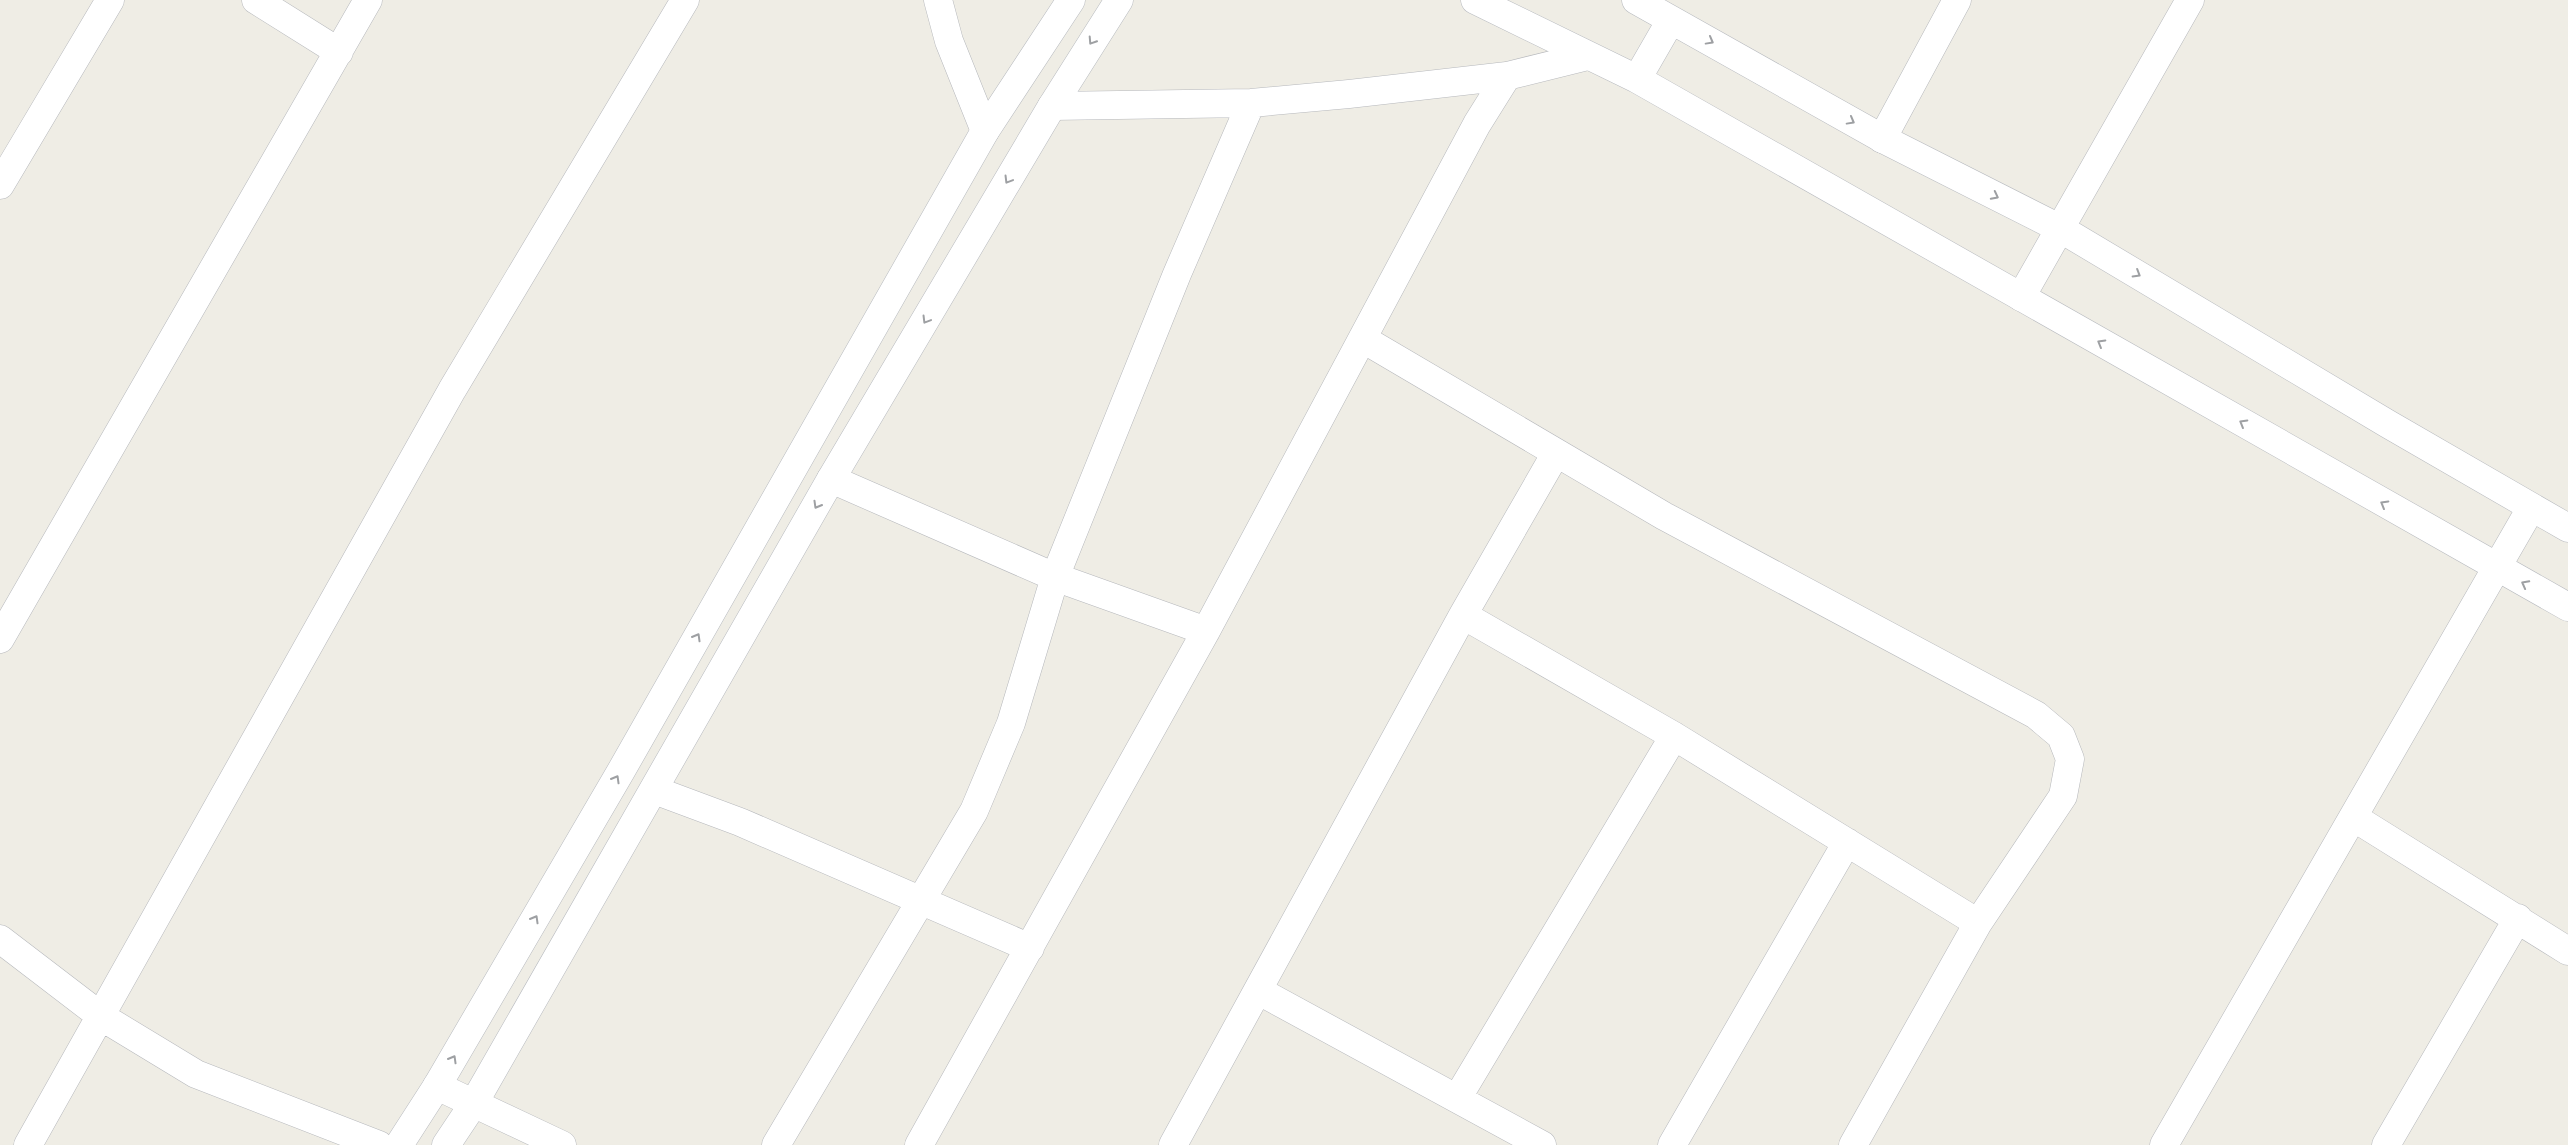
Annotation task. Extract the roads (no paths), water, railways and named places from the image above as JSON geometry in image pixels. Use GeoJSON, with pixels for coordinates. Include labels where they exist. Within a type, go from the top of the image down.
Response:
{"type":"FeatureCollection","features":[{"type":"Feature","properties":{"kind":"street"},"geometry":{"type":"LineString","coordinates":[[0,184],[110,0]]}},
{"type":"Feature","properties":{"kind":"street"},"geometry":{"type":"LineString","coordinates":[[256,0],[338,52]]}},
{"type":"Feature","properties":{"kind":"street"},"geometry":{"type":"LineString","coordinates":[[0,639],[368,0]]}},
{"type":"Feature","properties":{"kind":"street"},"geometry":{"type":"LineString","coordinates":[[28,1145],[102,1017],[452,390],[685,0]]}},
{"type":"Feature","properties":{"kind":"street"},"geometry":{"type":"LineString","coordinates":[[938,0],[949,41],[985,131]]}},
{"type":"Feature","properties":{"kind":"street"},"geometry":{"type":"LineString","coordinates":[[399,1145],[437,1086],[621,771],[985,131],[1070,0]]}},
{"type":"Feature","properties":{"kind":"street"},"geometry":{"type":"LineString","coordinates":[[446,1145],[474,1103],[832,479],[1052,106],[1119,0]]}},
{"type":"Feature","properties":{"kind":"street"},"geometry":{"type":"LineString","coordinates":[[1475,0],[1637,79],[2496,569],[2568,607]]}},
{"type":"Feature","properties":{"kind":"street"},"geometry":{"type":"LineString","coordinates":[[1636,0],[1882,138],[2061,229],[2531,508],[2568,528]]}},
{"type":"Feature","properties":{"kind":"street"},"geometry":{"type":"LineString","coordinates":[[1882,138],[1957,0]]}},
{"type":"Feature","properties":{"kind":"street"},"geometry":{"type":"LineString","coordinates":[[2021,297],[2190,0]]}},
{"type":"Feature","properties":{"kind":"street"},"geometry":{"type":"LineString","coordinates":[[1637,79],[1672,20]]}},
{"type":"Feature","properties":{"kind":"street"},"geometry":{"type":"LineString","coordinates":[[1052,106],[1251,103],[1507,76],[1588,56]]}},
{"type":"Feature","properties":{"kind":"street"},"geometry":{"type":"LineString","coordinates":[[919,1145],[1206,631],[1477,124],[1507,76]]}},
{"type":"Feature","properties":{"kind":"street"},"geometry":{"type":"LineString","coordinates":[[776,1145],[974,812],[1007,732],[1055,577],[1177,274],[1251,103]]}},
{"type":"Feature","properties":{"kind":"street"},"geometry":{"type":"LineString","coordinates":[[1363,339],[1664,516],[2036,715],[2061,736],[2070,759],[2063,796],[1978,923],[1858,1143]]}},
{"type":"Feature","properties":{"kind":"street"},"geometry":{"type":"LineString","coordinates":[[1173,1145],[1259,991],[1463,615],[1556,453]]}},
{"type":"Feature","properties":{"kind":"street"},"geometry":{"type":"LineString","coordinates":[[832,479],[1055,577],[1206,631]]}},
{"type":"Feature","properties":{"kind":"street"},"geometry":{"type":"LineString","coordinates":[[2164,1145],[2531,508]]}},
{"type":"Feature","properties":{"kind":"street"},"geometry":{"type":"LineString","coordinates":[[1463,615],[1674,736],[1978,923]]}},
{"type":"Feature","properties":{"kind":"street"},"geometry":{"type":"LineString","coordinates":[[1458,1097],[1674,736]]}},
{"type":"Feature","properties":{"kind":"street"},"geometry":{"type":"LineString","coordinates":[[654,790],[740,822],[1030,948]]}},
{"type":"Feature","properties":{"kind":"street"},"geometry":{"type":"LineString","coordinates":[[2353,818],[2568,950]]}},
{"type":"Feature","properties":{"kind":"street"},"geometry":{"type":"LineString","coordinates":[[1672,1145],[1847,842]]}},
{"type":"Feature","properties":{"kind":"street"},"geometry":{"type":"LineString","coordinates":[[2386,1145],[2518,918]]}},
{"type":"Feature","properties":{"kind":"street"},"geometry":{"type":"LineString","coordinates":[[0,939],[102,1017],[196,1074],[379,1145]]}},
{"type":"Feature","properties":{"kind":"street"},"geometry":{"type":"LineString","coordinates":[[1259,991],[1458,1097],[1542,1145]]}},
{"type":"Feature","properties":{"kind":"street"},"geometry":{"type":"LineString","coordinates":[[437,1086],[562,1145]]}}]}
